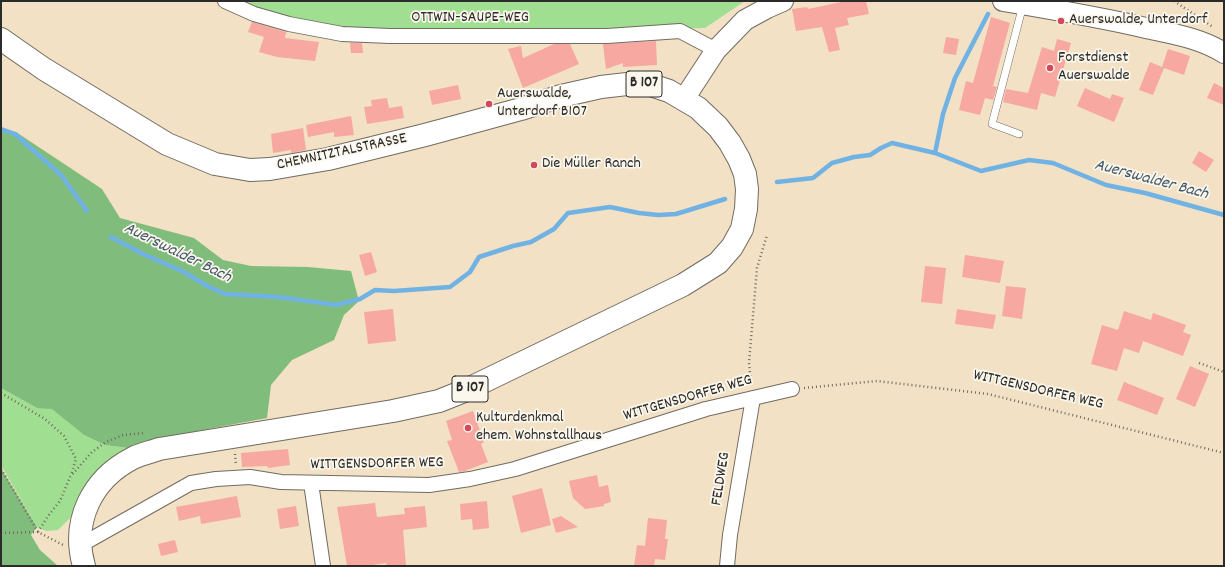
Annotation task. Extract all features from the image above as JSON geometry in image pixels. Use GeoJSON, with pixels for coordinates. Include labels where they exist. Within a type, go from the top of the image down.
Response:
{"type":"FeatureCollection","features":[{"type":"Feature","properties":{"kind":"main road"},"geometry":{"type":"LineString","coordinates":[[684,99],[716,50],[745,20],[783,1]]}},
{"type":"Feature","properties":{"kind":"main road"},"geometry":{"type":"LineString","coordinates":[[1016,3],[1099,17],[1192,38],[1224,53]]}},
{"type":"Feature","properties":{"kind":"main road","name":"CHEMNITZTALSTRASSE"},"geometry":{"type":"LineString","coordinates":[[1,38],[44,69],[167,144],[215,164],[250,170],[270,169],[328,159],[425,135],[521,109],[561,96],[601,87],[627,84],[651,85],[669,91],[684,99]]}},
{"type":"Feature","properties":{"kind":"main road","name":"B 107"},"geometry":{"type":"LineString","coordinates":[[82,556],[83,519],[88,503],[95,490],[106,478],[116,468],[134,457],[159,449],[393,411],[439,401],[471,388],[683,285],[718,263],[732,247],[742,229],[746,209],[747,189],[745,174],[730,143],[718,127],[698,108],[684,99]]}},
{"type":"Feature","properties":{"kind":"street","name":"OTTWIN-SAUPE-WEG"},"geometry":{"type":"LineString","coordinates":[[225,1],[254,14],[289,24],[342,34],[390,36],[608,36],[680,31],[716,50]]}},
{"type":"Feature","properties":{"kind":"street","name":"WITTGENSDORFER WEG"},"geometry":{"type":"LineString","coordinates":[[82,556],[191,483],[216,479],[250,477],[281,482],[429,485],[470,479],[515,469],[706,409],[792,389]]}},
{"type":"Feature","properties":{"kind":"street","name":"FELDWEG"},"geometry":{"type":"LineString","coordinates":[[727,566],[730,535],[753,398]]}},
{"type":"Feature","properties":{"kind":"street"},"geometry":{"type":"LineString","coordinates":[[311,483],[323,566]]}},
{"type":"Feature","properties":{"kind":"lane"},"geometry":{"type":"LineString","coordinates":[[1016,3],[992,124],[1019,134]]}},
{"type":"Feature","properties":{"kind":"path"},"geometry":{"type":"LineString","coordinates":[[1174,1],[1218,30]]}},
{"type":"Feature","properties":{"kind":"path"},"geometry":{"type":"LineString","coordinates":[[753,398],[749,363],[757,268],[767,235]]}},
{"type":"Feature","properties":{"kind":"path"},"geometry":{"type":"LineString","coordinates":[[1199,363],[1224,372]]}},
{"type":"Feature","properties":{"kind":"path","name":"WITTGENSDORFER WEG"},"geometry":{"type":"LineString","coordinates":[[792,389],[877,381],[988,394],[1224,453]]}},
{"type":"Feature","properties":{"kind":"path"},"geometry":{"type":"LineString","coordinates":[[1,393],[45,419],[64,436],[76,459],[70,477]]}},
{"type":"Feature","properties":{"kind":"path"},"geometry":{"type":"LineString","coordinates":[[235,448],[236,471]]}},
{"type":"Feature","properties":{"kind":"path"},"geometry":{"type":"LineString","coordinates":[[1,469],[38,532]]}},
{"type":"Feature","properties":{"kind":"path"},"geometry":{"type":"LineString","coordinates":[[1,533],[38,532],[82,556]]}},
{"type":"Feature","properties":{"kind":"green space"},"geometry":{"type":"Polygon","coordinates":[[[240,1],[745,1],[705,28],[510,33],[363,31],[291,21],[240,1]]]}},
{"type":"Feature","properties":{"kind":"green space"},"geometry":{"type":"Polygon","coordinates":[[[1,129],[16,132],[102,189],[120,218],[194,238],[223,260],[251,266],[308,267],[351,271],[359,301],[344,315],[334,340],[292,360],[271,385],[267,418],[166,437],[128,448],[105,445],[84,435],[52,409],[37,408],[1,388],[1,129]]]}},
{"type":"Feature","properties":{"kind":"green space"},"geometry":{"type":"Polygon","coordinates":[[[1,388],[37,408],[52,408],[84,435],[105,445],[128,448],[97,471],[77,503],[70,518],[58,530],[46,531],[37,527],[1,465],[1,388]]]}},
{"type":"Feature","properties":{"kind":"green space"},"geometry":{"type":"Polygon","coordinates":[[[1,468],[37,527],[31,535],[40,550],[58,566],[1,566],[1,468]]]}},
{"type":"Feature","properties":{"kind":"building"},"geometry":{"type":"Polygon","coordinates":[[[846,1],[866,1],[869,14],[847,18],[849,25],[835,28],[840,50],[829,52],[822,27],[796,31],[792,9],[807,7],[808,9],[846,1]]]}},
{"type":"Feature","properties":{"kind":"building"},"geometry":{"type":"Polygon","coordinates":[[[991,17],[1010,23],[993,86],[997,87],[993,100],[985,98],[980,115],[959,110],[966,81],[973,83],[991,17]]]}},
{"type":"Feature","properties":{"kind":"building"},"geometry":{"type":"Polygon","coordinates":[[[252,22],[286,32],[285,38],[319,42],[315,61],[277,57],[259,52],[264,37],[248,32],[252,22]]]}},
{"type":"Feature","properties":{"kind":"building"},"geometry":{"type":"Polygon","coordinates":[[[946,37],[959,39],[956,55],[943,53],[946,37]]]}},
{"type":"Feature","properties":{"kind":"building"},"geometry":{"type":"Polygon","coordinates":[[[1057,39],[1071,43],[1055,97],[1041,93],[1037,110],[1003,102],[1006,89],[1028,93],[1042,47],[1054,51],[1057,39]]]}},
{"type":"Feature","properties":{"kind":"building"},"geometry":{"type":"Polygon","coordinates":[[[656,41],[657,65],[623,67],[623,63],[606,69],[603,44],[656,41]]]}},
{"type":"Feature","properties":{"kind":"building"},"geometry":{"type":"Polygon","coordinates":[[[350,43],[362,43],[363,53],[351,53],[350,43]]]}},
{"type":"Feature","properties":{"kind":"building"},"geometry":{"type":"Polygon","coordinates":[[[554,44],[570,44],[579,64],[523,88],[508,49],[521,46],[523,58],[554,44]]]}},
{"type":"Feature","properties":{"kind":"building"},"geometry":{"type":"Polygon","coordinates":[[[1168,49],[1190,56],[1184,75],[1164,68],[1153,95],[1139,90],[1150,62],[1162,67],[1168,49]]]}},
{"type":"Feature","properties":{"kind":"building"},"geometry":{"type":"Polygon","coordinates":[[[1214,83],[1224,88],[1224,105],[1207,98],[1214,83]]]}},
{"type":"Feature","properties":{"kind":"building"},"geometry":{"type":"Polygon","coordinates":[[[458,85],[461,99],[432,105],[429,91],[458,85]]]}},
{"type":"Feature","properties":{"kind":"building"},"geometry":{"type":"Polygon","coordinates":[[[1085,88],[1110,99],[1112,94],[1124,98],[1114,122],[1077,106],[1085,88]]]}},
{"type":"Feature","properties":{"kind":"building"},"geometry":{"type":"Polygon","coordinates":[[[387,98],[389,108],[402,106],[404,118],[367,124],[364,107],[372,106],[371,100],[387,98]]]}},
{"type":"Feature","properties":{"kind":"building"},"geometry":{"type":"Polygon","coordinates":[[[351,116],[354,135],[334,137],[334,132],[308,137],[306,125],[351,116]]]}},
{"type":"Feature","properties":{"kind":"building"},"geometry":{"type":"Polygon","coordinates":[[[303,128],[306,150],[291,153],[291,150],[273,153],[271,134],[303,128]]]}},
{"type":"Feature","properties":{"kind":"building"},"geometry":{"type":"Polygon","coordinates":[[[1199,151],[1214,160],[1206,172],[1192,163],[1199,151]]]}},
{"type":"Feature","properties":{"kind":"building"},"geometry":{"type":"Polygon","coordinates":[[[371,252],[377,272],[365,276],[359,255],[371,252]]]}},
{"type":"Feature","properties":{"kind":"building"},"geometry":{"type":"Polygon","coordinates":[[[965,255],[1004,261],[1000,283],[962,277],[965,255]]]}},
{"type":"Feature","properties":{"kind":"building"},"geometry":{"type":"Polygon","coordinates":[[[925,266],[946,268],[942,304],[921,302],[925,266]]]}},
{"type":"Feature","properties":{"kind":"building"},"geometry":{"type":"Polygon","coordinates":[[[1006,286],[1026,288],[1022,319],[1002,316],[1006,286]]]}},
{"type":"Feature","properties":{"kind":"building"},"geometry":{"type":"Polygon","coordinates":[[[393,309],[396,341],[368,344],[364,312],[393,309]]]}},
{"type":"Feature","properties":{"kind":"building"},"geometry":{"type":"Polygon","coordinates":[[[957,309],[996,315],[993,329],[955,324],[957,309]]]}},
{"type":"Feature","properties":{"kind":"building"},"geometry":{"type":"Polygon","coordinates":[[[1124,311],[1151,320],[1153,313],[1186,325],[1183,332],[1191,335],[1183,356],[1143,341],[1139,353],[1124,348],[1117,371],[1091,364],[1102,325],[1118,330],[1124,311]]]}},
{"type":"Feature","properties":{"kind":"building"},"geometry":{"type":"Polygon","coordinates":[[[1190,366],[1209,374],[1195,407],[1176,399],[1190,366]]]}},
{"type":"Feature","properties":{"kind":"building"},"geometry":{"type":"Polygon","coordinates":[[[1124,382],[1164,398],[1157,415],[1117,400],[1124,382]]]}},
{"type":"Feature","properties":{"kind":"building"},"geometry":{"type":"Polygon","coordinates":[[[473,411],[484,442],[481,444],[488,462],[459,472],[447,441],[452,440],[446,421],[473,411]]]}},
{"type":"Feature","properties":{"kind":"building"},"geometry":{"type":"Polygon","coordinates":[[[288,449],[290,465],[268,468],[267,466],[242,467],[241,453],[288,449]]]}},
{"type":"Feature","properties":{"kind":"building"},"geometry":{"type":"Polygon","coordinates":[[[597,475],[599,487],[608,485],[611,502],[604,504],[604,506],[585,509],[573,498],[569,481],[597,475]]]}},
{"type":"Feature","properties":{"kind":"building"},"geometry":{"type":"Polygon","coordinates":[[[542,488],[551,525],[521,533],[512,496],[542,488]]]}},
{"type":"Feature","properties":{"kind":"building"},"geometry":{"type":"Polygon","coordinates":[[[237,496],[241,517],[201,524],[200,516],[179,521],[176,507],[237,496]]]}},
{"type":"Feature","properties":{"kind":"building"},"geometry":{"type":"Polygon","coordinates":[[[487,501],[489,528],[473,530],[472,519],[461,520],[460,504],[487,501]]]}},
{"type":"Feature","properties":{"kind":"building"},"geometry":{"type":"Polygon","coordinates":[[[375,503],[377,517],[405,514],[404,508],[425,506],[427,527],[403,530],[406,566],[387,566],[386,563],[366,566],[347,566],[337,507],[375,503]]]}},
{"type":"Feature","properties":{"kind":"building"},"geometry":{"type":"Polygon","coordinates":[[[296,506],[299,526],[280,529],[277,509],[296,506]]]}},
{"type":"Feature","properties":{"kind":"building"},"geometry":{"type":"Polygon","coordinates":[[[561,516],[578,527],[556,533],[552,519],[561,516]]]}},
{"type":"Feature","properties":{"kind":"building"},"geometry":{"type":"Polygon","coordinates":[[[648,518],[667,520],[665,539],[668,539],[665,560],[655,559],[654,566],[634,566],[637,545],[645,546],[648,518]]]}},
{"type":"Feature","properties":{"kind":"building"},"geometry":{"type":"Polygon","coordinates":[[[175,540],[178,552],[161,556],[158,544],[175,540]]]}},
{"type":"Feature","properties":{"kind":"waterway"},"geometry":{"type":"LineString","coordinates":[[935,153],[943,114],[955,78],[988,14]]}},
{"type":"Feature","properties":{"kind":"waterway","name":"Auerswalder Bach"},"geometry":{"type":"LineString","coordinates":[[1,129],[15,134],[61,175],[87,211]]}},
{"type":"Feature","properties":{"kind":"waterway","name":"Auerswalder Bach"},"geometry":{"type":"LineString","coordinates":[[777,182],[813,178],[832,163],[854,157],[870,155],[892,143],[935,153],[981,171],[1029,160],[1053,163],[1106,185],[1145,193],[1224,215]]}},
{"type":"Feature","properties":{"kind":"waterway","name":"Auerswalder Bach"},"geometry":{"type":"LineString","coordinates":[[111,237],[143,254],[182,271],[209,287],[225,294],[279,297],[336,305],[360,299],[375,290],[394,291],[450,287],[470,272],[479,257],[531,242],[554,229],[568,213],[610,207],[639,213],[658,215],[676,214],[725,199]]}},
{"type":"Feature","properties":{"kind":"place","name":"Auerswalde, Unterdorf"},"geometry":{"type":"Point","coordinates":[1061,21]}},
{"type":"Feature","properties":{"kind":"place","name":"Forstdienst Auerswalde"},"geometry":{"type":"Point","coordinates":[1050,68]}},
{"type":"Feature","properties":{"kind":"place","name":"Auerswalde, Unterdorf B107"},"geometry":{"type":"Point","coordinates":[489,104]}},
{"type":"Feature","properties":{"kind":"place","name":"Die Müller Ranch"},"geometry":{"type":"Point","coordinates":[534,165]}},
{"type":"Feature","properties":{"kind":"place","name":"Kulturdenkmal ehem. Wohnstallhaus"},"geometry":{"type":"Point","coordinates":[468,428]}}]}
